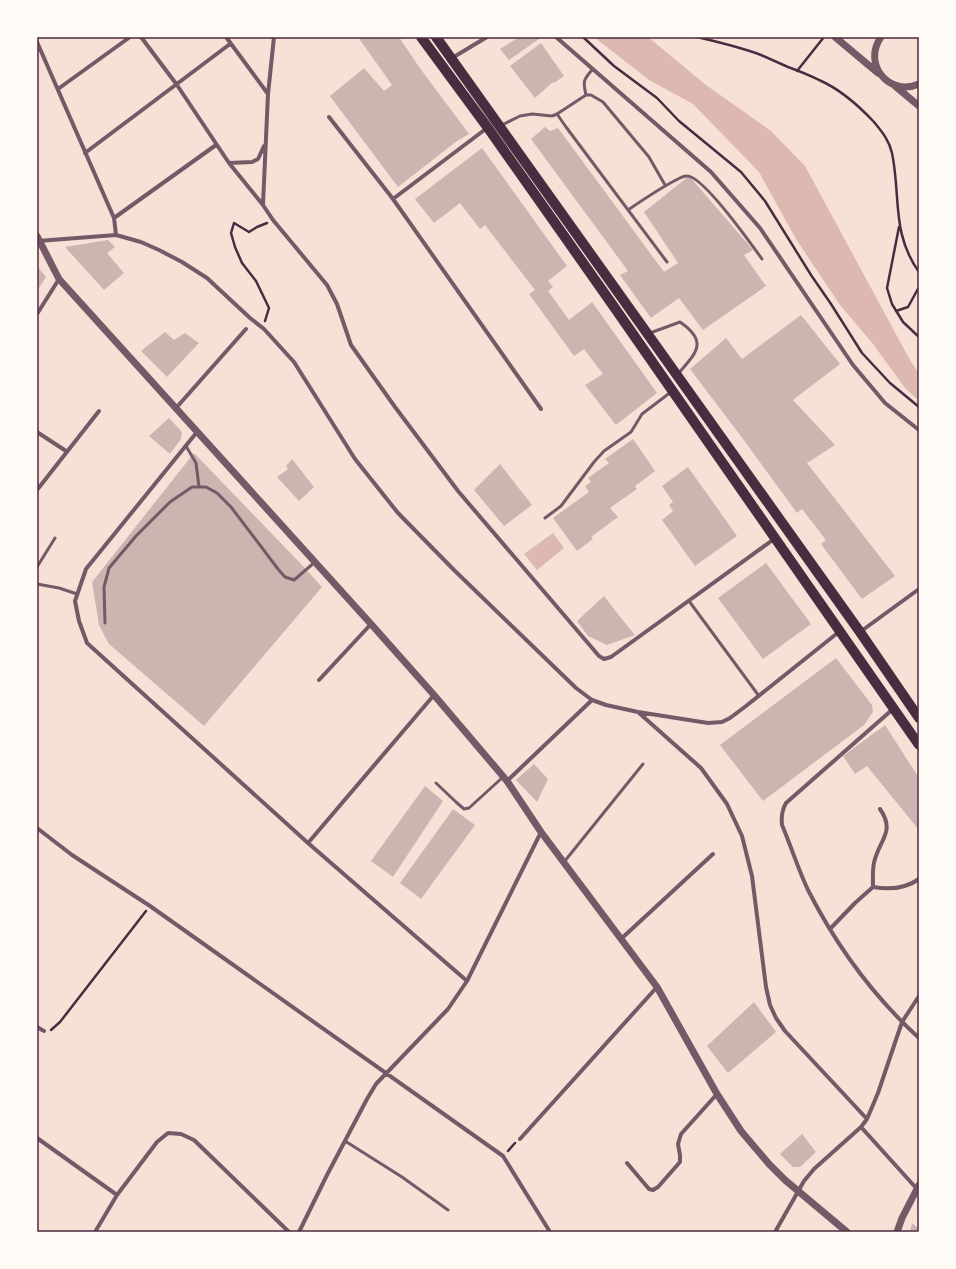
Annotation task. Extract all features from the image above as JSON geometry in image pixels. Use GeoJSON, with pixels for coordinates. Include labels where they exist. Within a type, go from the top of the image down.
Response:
{"type":"FeatureCollection","features":[{"type":"Feature","properties":{"kind":"main road"},"geometry":{"type":"LineString","coordinates":[[421,37],[488,128],[919,745]]}},
{"type":"Feature","properties":{"kind":"main road"},"geometry":{"type":"LineString","coordinates":[[436,37],[860,632],[919,718]]}},
{"type":"Feature","properties":{"kind":"street"},"geometry":{"type":"LineString","coordinates":[[58,89],[130,37]]}},
{"type":"Feature","properties":{"kind":"street"},"geometry":{"type":"LineString","coordinates":[[141,37],[177,85],[216,145],[273,220],[327,285],[337,304],[351,345],[449,479],[599,656],[604,659],[611,657],[775,538]]}},
{"type":"Feature","properties":{"kind":"street"},"geometry":{"type":"LineString","coordinates":[[226,37],[268,94]]}},
{"type":"Feature","properties":{"kind":"street"},"geometry":{"type":"LineString","coordinates":[[263,205],[268,94],[274,37]]}},
{"type":"Feature","properties":{"kind":"street"},"geometry":{"type":"LineString","coordinates":[[452,58],[487,37]]}},
{"type":"Feature","properties":{"kind":"street"},"geometry":{"type":"LineString","coordinates":[[556,37],[592,70],[711,172],[760,228],[852,365],[885,403],[919,430]]}},
{"type":"Feature","properties":{"kind":"street"},"geometry":{"type":"LineString","coordinates":[[835,37],[887,81],[903,87],[919,84]]}},
{"type":"Feature","properties":{"kind":"street"},"geometry":{"type":"LineString","coordinates":[[881,37],[875,50],[875,59],[881,75]]}},
{"type":"Feature","properties":{"kind":"street"},"geometry":{"type":"LineString","coordinates":[[37,42],[114,218],[116,235]]}},
{"type":"Feature","properties":{"kind":"street"},"geometry":{"type":"LineString","coordinates":[[85,153],[230,44]]}},
{"type":"Feature","properties":{"kind":"street"},"geometry":{"type":"LineString","coordinates":[[893,84],[919,106]]}},
{"type":"Feature","properties":{"kind":"street"},"geometry":{"type":"LineString","coordinates":[[329,117],[393,199],[541,409]]}},
{"type":"Feature","properties":{"kind":"street"},"geometry":{"type":"LineString","coordinates":[[393,199],[488,128]]}},
{"type":"Feature","properties":{"kind":"street"},"geometry":{"type":"LineString","coordinates":[[230,163],[252,162],[258,158],[266,144]]}},
{"type":"Feature","properties":{"kind":"street"},"geometry":{"type":"LineString","coordinates":[[114,218],[216,145]]}},
{"type":"Feature","properties":{"kind":"street"},"geometry":{"type":"LineString","coordinates":[[840,631],[739,712],[722,722],[708,723],[638,712],[606,705],[592,700],[570,682],[454,570],[398,513],[355,460],[294,362],[264,329],[207,278],[182,262],[141,242],[116,235],[38,239],[59,279],[371,624],[434,695],[505,779],[541,832],[657,987],[717,1094],[741,1131],[769,1164],[798,1191],[848,1232]]}},
{"type":"Feature","properties":{"kind":"street"},"geometry":{"type":"LineString","coordinates":[[37,314],[59,279]]}},
{"type":"Feature","properties":{"kind":"street"},"geometry":{"type":"LineString","coordinates":[[176,408],[246,329]]}},
{"type":"Feature","properties":{"kind":"street"},"geometry":{"type":"LineString","coordinates":[[37,490],[66,451],[99,411]]}},
{"type":"Feature","properties":{"kind":"street"},"geometry":{"type":"LineString","coordinates":[[37,432],[66,451]]}},
{"type":"Feature","properties":{"kind":"street"},"geometry":{"type":"LineString","coordinates":[[197,432],[86,569],[75,601],[79,621],[87,643],[308,843],[467,981]]}},
{"type":"Feature","properties":{"kind":"street"},"geometry":{"type":"LineString","coordinates":[[860,632],[919,589]]}},
{"type":"Feature","properties":{"kind":"street"},"geometry":{"type":"LineString","coordinates":[[319,680],[371,624]]}},
{"type":"Feature","properties":{"kind":"street"},"geometry":{"type":"LineString","coordinates":[[308,843],[434,695]]}},
{"type":"Feature","properties":{"kind":"street"},"geometry":{"type":"LineString","coordinates":[[505,779],[592,700]]}},
{"type":"Feature","properties":{"kind":"street"},"geometry":{"type":"LineString","coordinates":[[894,708],[786,803],[782,810],[781,816],[782,825],[808,889],[830,929],[858,971],[884,1003],[919,1038]]}},
{"type":"Feature","properties":{"kind":"street"},"geometry":{"type":"LineString","coordinates":[[638,712],[701,768],[727,804],[742,836],[752,876],[766,987],[770,1005],[776,1018],[785,1031],[867,1119]]}},
{"type":"Feature","properties":{"kind":"street"},"geometry":{"type":"LineString","coordinates":[[830,929],[873,887],[874,859],[887,829],[886,818],[880,809]]}},
{"type":"Feature","properties":{"kind":"street"},"geometry":{"type":"LineString","coordinates":[[37,828],[72,855],[150,906],[503,1156],[550,1232]]}},
{"type":"Feature","properties":{"kind":"street"},"geometry":{"type":"LineString","coordinates":[[299,1232],[327,1174],[376,1084],[448,1009],[467,981],[541,832]]}},
{"type":"Feature","properties":{"kind":"street"},"geometry":{"type":"LineString","coordinates":[[621,939],[713,854]]}},
{"type":"Feature","properties":{"kind":"street"},"geometry":{"type":"LineString","coordinates":[[873,887],[886,890],[901,888],[919,879]]}},
{"type":"Feature","properties":{"kind":"street"},"geometry":{"type":"LineString","coordinates":[[520,1138],[657,987]]}},
{"type":"Feature","properties":{"kind":"street"},"geometry":{"type":"LineString","coordinates":[[775,1232],[804,1180],[814,1169],[861,1127],[867,1119],[878,1093],[902,1022],[919,996]]}},
{"type":"Feature","properties":{"kind":"street"},"geometry":{"type":"LineString","coordinates":[[37,1027],[44,1031]]}},
{"type":"Feature","properties":{"kind":"street"},"geometry":{"type":"LineString","coordinates":[[627,1163],[649,1189],[653,1190],[658,1187],[680,1162],[678,1144],[681,1134],[717,1094]]}},
{"type":"Feature","properties":{"kind":"street"},"geometry":{"type":"LineString","coordinates":[[861,1127],[918,1188],[897,1232]]}},
{"type":"Feature","properties":{"kind":"street"},"geometry":{"type":"LineString","coordinates":[[95,1232],[117,1195],[157,1142],[168,1133],[181,1134],[194,1140],[289,1232]]}},
{"type":"Feature","properties":{"kind":"street"},"geometry":{"type":"LineString","coordinates":[[37,1138],[117,1195]]}},
{"type":"Feature","properties":{"kind":"lane"},"geometry":{"type":"LineString","coordinates":[[586,95],[584,84],[585,78],[592,70]]}},
{"type":"Feature","properties":{"kind":"lane"},"geometry":{"type":"LineString","coordinates":[[499,126],[520,116],[532,114],[552,116],[586,95],[591,95],[603,102],[649,157],[665,186]]}},
{"type":"Feature","properties":{"kind":"lane"},"geometry":{"type":"LineString","coordinates":[[557,114],[667,262]]}},
{"type":"Feature","properties":{"kind":"lane"},"geometry":{"type":"LineString","coordinates":[[628,210],[665,186],[686,175],[693,177],[726,211],[762,259]]}},
{"type":"Feature","properties":{"kind":"lane"},"geometry":{"type":"LineString","coordinates":[[647,334],[680,322],[690,329],[698,342],[697,350],[677,376]]}},
{"type":"Feature","properties":{"kind":"lane"},"geometry":{"type":"LineString","coordinates":[[545,518],[561,506],[604,451],[631,432],[642,414],[672,391]]}},
{"type":"Feature","properties":{"kind":"lane"},"geometry":{"type":"LineString","coordinates":[[186,446],[196,463],[199,487]]}},
{"type":"Feature","properties":{"kind":"lane"},"geometry":{"type":"LineString","coordinates":[[105,623],[104,587],[110,568],[136,536],[170,502],[192,487],[206,488],[217,493],[231,507],[285,577],[294,580],[315,562]]}},
{"type":"Feature","properties":{"kind":"lane"},"geometry":{"type":"LineString","coordinates":[[37,567],[55,538]]}},
{"type":"Feature","properties":{"kind":"lane"},"geometry":{"type":"LineString","coordinates":[[37,584],[59,588],[77,594]]}},
{"type":"Feature","properties":{"kind":"lane"},"geometry":{"type":"LineString","coordinates":[[689,601],[759,696]]}},
{"type":"Feature","properties":{"kind":"lane"},"geometry":{"type":"LineString","coordinates":[[564,862],[643,764]]}},
{"type":"Feature","properties":{"kind":"lane"},"geometry":{"type":"LineString","coordinates":[[436,782],[464,809],[469,808],[505,779]]}},
{"type":"Feature","properties":{"kind":"lane"},"geometry":{"type":"LineString","coordinates":[[345,1141],[402,1177],[448,1210]]}},
{"type":"Feature","properties":{"kind":"path"},"geometry":{"type":"LineString","coordinates":[[697,37],[760,55],[820,80],[851,99],[868,116],[885,134],[890,143],[899,224],[911,261],[919,272]]}},
{"type":"Feature","properties":{"kind":"path"},"geometry":{"type":"LineString","coordinates":[[797,71],[824,37]]}},
{"type":"Feature","properties":{"kind":"path"},"geometry":{"type":"LineString","coordinates":[[264,329],[269,308],[256,281],[242,263],[231,233],[234,223],[249,232],[273,220]]}},
{"type":"Feature","properties":{"kind":"path"},"geometry":{"type":"LineString","coordinates":[[899,224],[887,288],[892,304],[903,322],[919,337]]}},
{"type":"Feature","properties":{"kind":"path"},"geometry":{"type":"LineString","coordinates":[[896,311],[908,307],[919,287]]}},
{"type":"Feature","properties":{"kind":"path"},"geometry":{"type":"LineString","coordinates":[[914,333],[919,333]]}},
{"type":"Feature","properties":{"kind":"path"},"geometry":{"type":"LineString","coordinates":[[44,1031],[49,1032],[60,1022],[150,906]]}},
{"type":"Feature","properties":{"kind":"path"},"geometry":{"type":"LineString","coordinates":[[503,1156],[520,1138]]}},
{"type":"Feature","properties":{"kind":"shaded area"},"geometry":{"type":"Polygon","coordinates":[[[594,37],[648,37],[706,85],[771,131],[805,166],[919,374],[919,401],[905,388],[873,344],[840,305],[796,239],[759,172],[693,104],[649,80],[594,37]]]}},
{"type":"Feature","properties":{"kind":"shaded area"},"geometry":{"type":"Polygon","coordinates":[[[553,533],[564,548],[537,570],[524,554],[553,533]]]}},
{"type":"Feature","properties":{"kind":"building"},"geometry":{"type":"Polygon","coordinates":[[[358,37],[399,37],[419,67],[469,134],[457,141],[398,187],[330,96],[364,68],[384,91],[392,85],[358,37]]]}},
{"type":"Feature","properties":{"kind":"building"},"geometry":{"type":"Polygon","coordinates":[[[519,37],[542,37],[509,60],[500,49],[519,37]]]}},
{"type":"Feature","properties":{"kind":"building"},"geometry":{"type":"Polygon","coordinates":[[[541,43],[564,76],[554,83],[553,82],[535,98],[510,66],[541,43]]]}},
{"type":"Feature","properties":{"kind":"building"},"geometry":{"type":"Polygon","coordinates":[[[545,127],[550,131],[558,128],[664,272],[678,263],[644,212],[689,176],[753,250],[744,255],[766,286],[703,330],[679,298],[651,318],[620,275],[628,271],[531,139],[545,127]]]}},
{"type":"Feature","properties":{"kind":"building"},"geometry":{"type":"Polygon","coordinates":[[[482,148],[567,266],[548,281],[553,287],[548,291],[569,320],[592,302],[657,393],[616,425],[585,385],[603,374],[584,349],[574,356],[529,294],[535,290],[485,225],[480,229],[460,203],[434,223],[415,199],[482,148]]]}},
{"type":"Feature","properties":{"kind":"building"},"geometry":{"type":"Polygon","coordinates":[[[108,240],[115,247],[107,253],[124,273],[104,290],[65,247],[108,240]]]}},
{"type":"Feature","properties":{"kind":"building"},"geometry":{"type":"Polygon","coordinates":[[[37,266],[46,277],[37,291],[37,266]]]}},
{"type":"Feature","properties":{"kind":"building"},"geometry":{"type":"Polygon","coordinates":[[[801,315],[840,364],[793,400],[835,445],[807,463],[895,576],[862,599],[821,544],[826,540],[802,509],[797,513],[690,369],[726,338],[742,359],[801,315]]]}},
{"type":"Feature","properties":{"kind":"building"},"geometry":{"type":"Polygon","coordinates":[[[165,332],[174,340],[185,333],[199,343],[167,377],[141,351],[165,332]]]}},
{"type":"Feature","properties":{"kind":"building"},"geometry":{"type":"Polygon","coordinates":[[[169,418],[182,432],[181,439],[170,454],[149,436],[169,418]]]}},
{"type":"Feature","properties":{"kind":"building"},"geometry":{"type":"Polygon","coordinates":[[[633,439],[655,471],[635,486],[637,489],[610,508],[618,517],[591,537],[593,539],[577,551],[553,518],[589,492],[585,486],[591,482],[588,478],[609,463],[605,459],[633,439]]]}},
{"type":"Feature","properties":{"kind":"building"},"geometry":{"type":"Polygon","coordinates":[[[194,453],[322,587],[204,726],[109,644],[99,625],[92,582],[194,453]]]}},
{"type":"Feature","properties":{"kind":"building"},"geometry":{"type":"Polygon","coordinates":[[[292,459],[314,487],[299,501],[277,477],[288,469],[286,466],[292,459]]]}},
{"type":"Feature","properties":{"kind":"building"},"geometry":{"type":"Polygon","coordinates":[[[500,464],[532,505],[504,526],[474,490],[500,464]]]}},
{"type":"Feature","properties":{"kind":"building"},"geometry":{"type":"Polygon","coordinates":[[[688,467],[737,536],[695,566],[662,520],[673,511],[669,505],[673,502],[662,486],[688,467]]]}},
{"type":"Feature","properties":{"kind":"building"},"geometry":{"type":"Polygon","coordinates":[[[766,563],[811,624],[763,659],[718,598],[766,563]]]}},
{"type":"Feature","properties":{"kind":"building"},"geometry":{"type":"Polygon","coordinates":[[[604,596],[635,635],[607,645],[588,636],[577,621],[604,596]]]}},
{"type":"Feature","properties":{"kind":"building"},"geometry":{"type":"Polygon","coordinates":[[[836,658],[872,705],[873,712],[864,725],[763,801],[720,745],[836,658]]]}},
{"type":"Feature","properties":{"kind":"building"},"geometry":{"type":"Polygon","coordinates":[[[885,725],[919,778],[919,830],[867,766],[855,774],[843,756],[885,725]]]}},
{"type":"Feature","properties":{"kind":"building"},"geometry":{"type":"Polygon","coordinates":[[[534,764],[548,779],[537,802],[516,780],[534,764]]]}},
{"type":"Feature","properties":{"kind":"building"},"geometry":{"type":"Polygon","coordinates":[[[425,786],[443,801],[393,877],[371,861],[425,786]]]}},
{"type":"Feature","properties":{"kind":"building"},"geometry":{"type":"Polygon","coordinates":[[[453,809],[475,825],[421,899],[400,883],[453,809]]]}},
{"type":"Feature","properties":{"kind":"building"},"geometry":{"type":"Polygon","coordinates":[[[754,1002],[776,1032],[728,1073],[707,1046],[754,1002]]]}},
{"type":"Feature","properties":{"kind":"building"},"geometry":{"type":"Polygon","coordinates":[[[802,1134],[816,1152],[800,1167],[793,1167],[780,1154],[802,1134]]]}},
{"type":"Feature","properties":{"kind":"building"},"geometry":{"type":"Polygon","coordinates":[[[912,1223],[919,1229],[919,1232],[910,1232],[912,1223]]]}}]}
